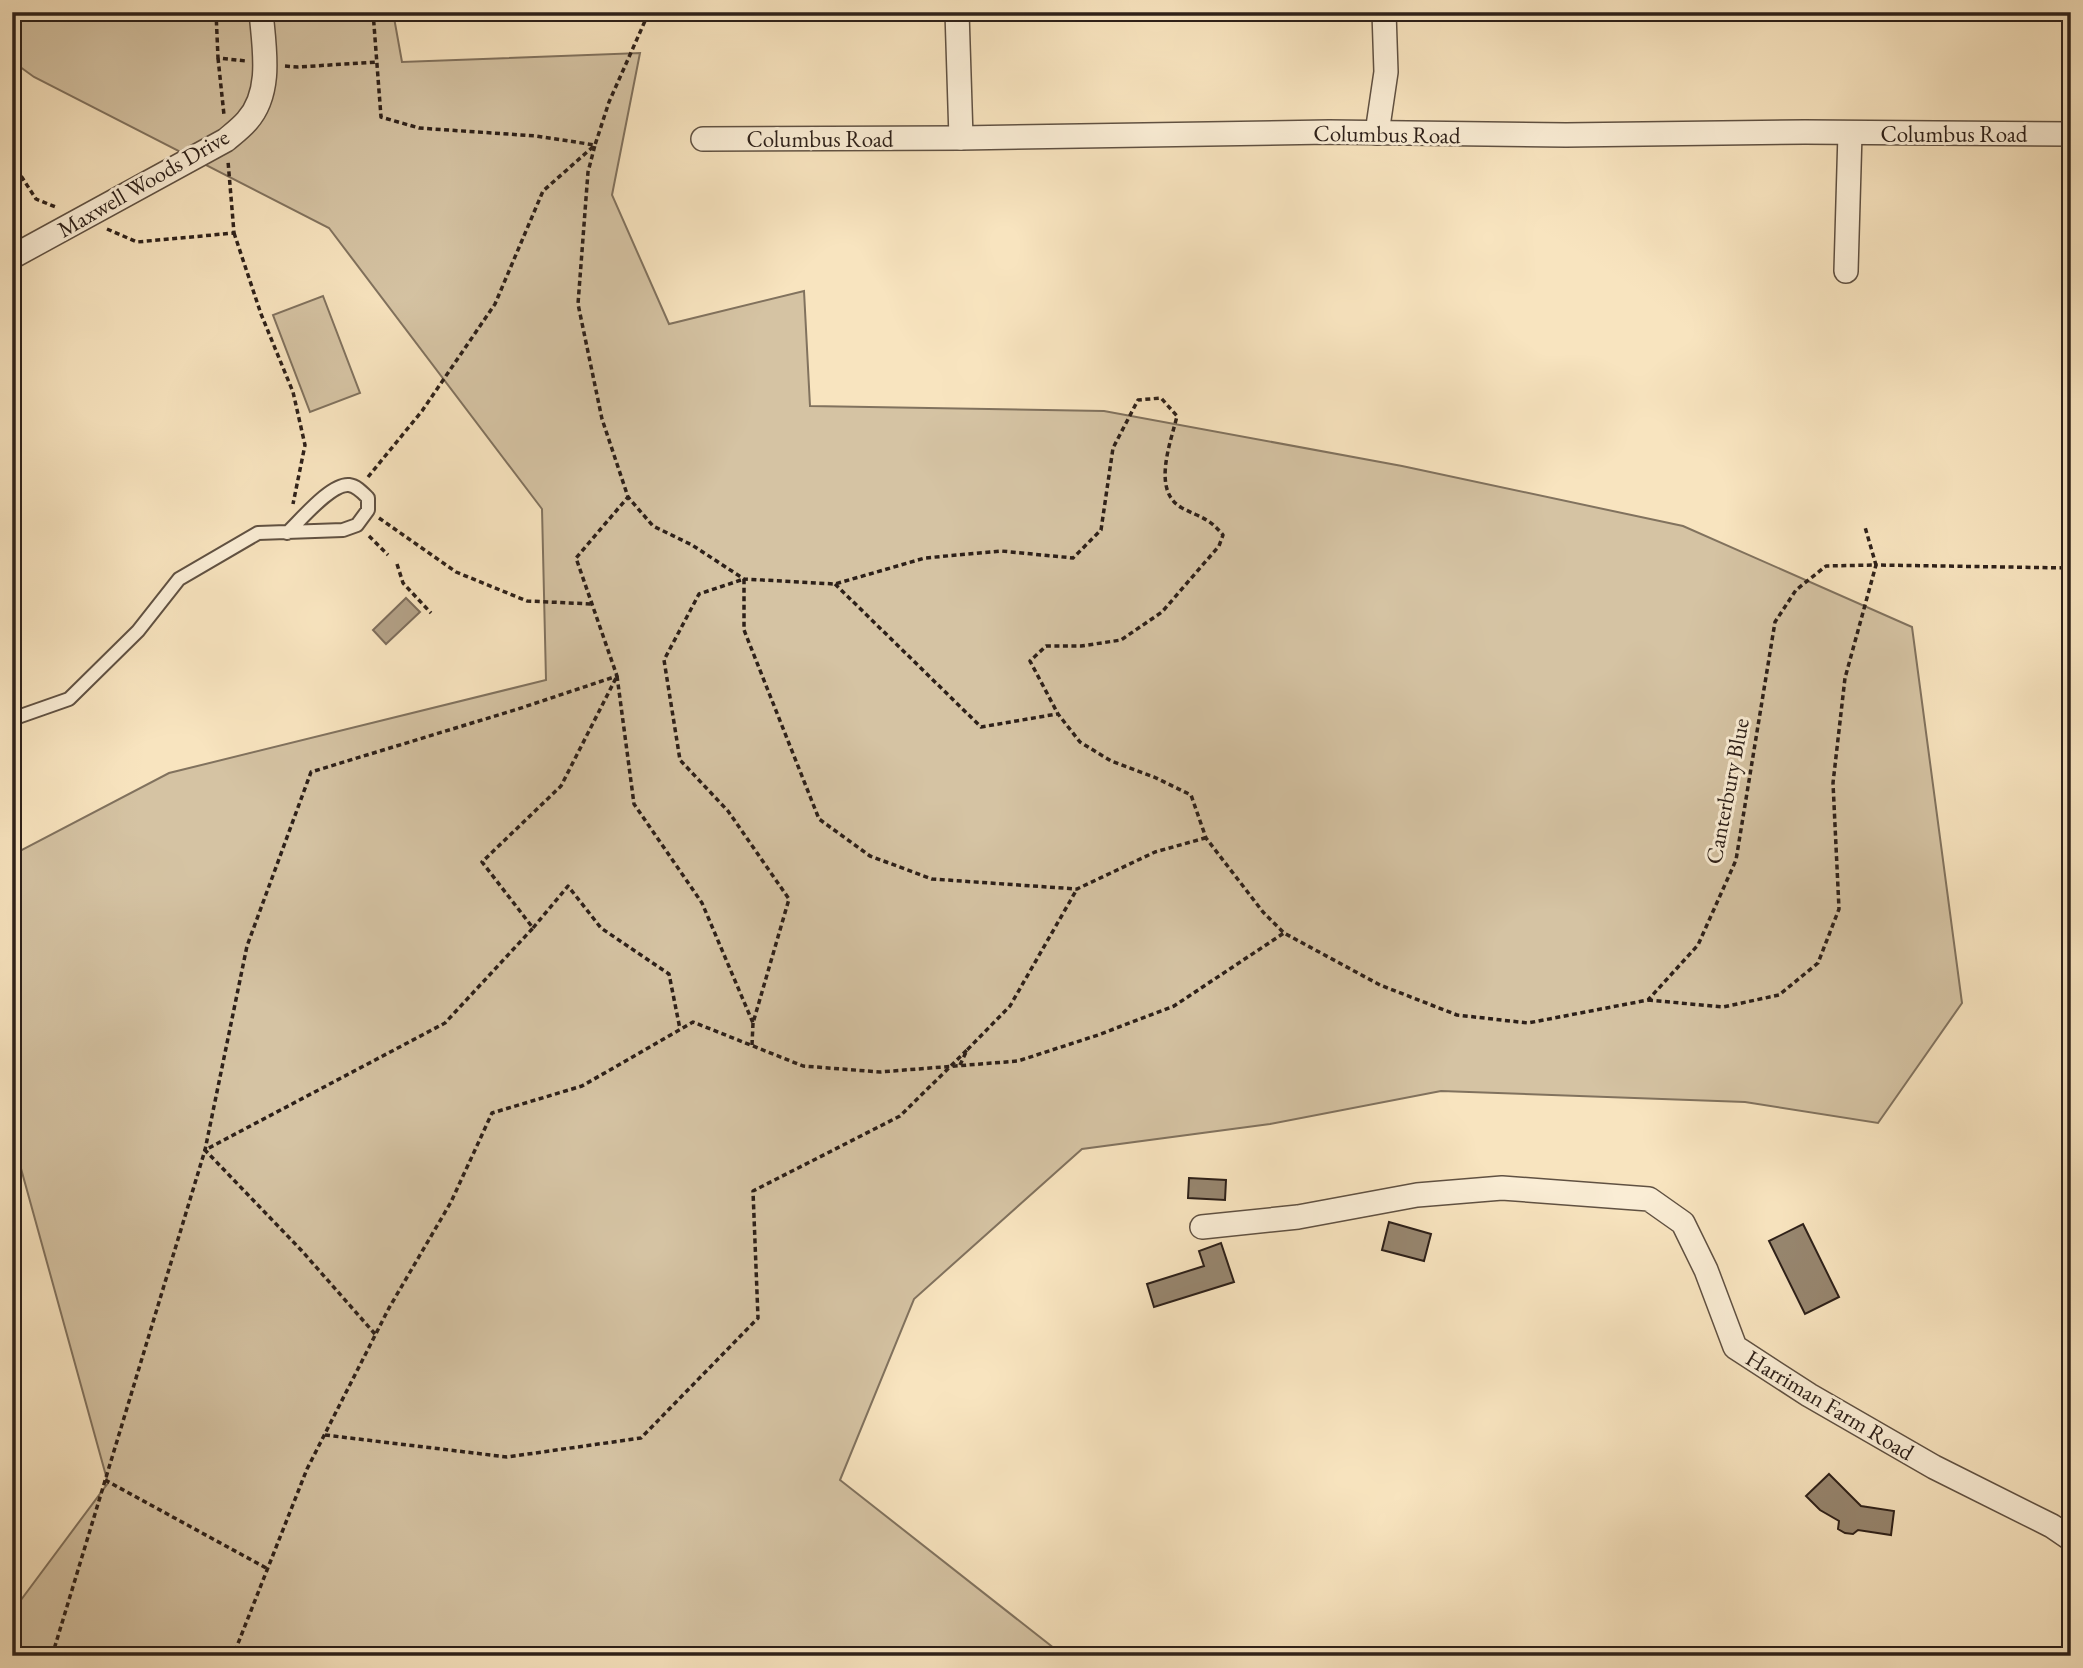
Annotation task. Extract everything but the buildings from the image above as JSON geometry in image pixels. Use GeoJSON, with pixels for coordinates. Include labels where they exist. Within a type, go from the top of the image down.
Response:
{"type":"FeatureCollection","features":[{"type":"Feature","properties":{"kind":"street","name":"Maxwell Woods Drive"},"geometry":{"type":"LineString","coordinates":[[12,257],[226,140],[249,120],[262,91],[265,64],[261,12]]}},
{"type":"Feature","properties":{"kind":"street"},"geometry":{"type":"LineString","coordinates":[[957,12],[961,138]]}},
{"type":"Feature","properties":{"kind":"street"},"geometry":{"type":"LineString","coordinates":[[1377,133],[1386,72],[1384,12]]}},
{"type":"Feature","properties":{"kind":"street","name":"Columbus Road"},"geometry":{"type":"LineString","coordinates":[[703,139],[1329,132],[1566,135],[2071,134]]}},
{"type":"Feature","properties":{"kind":"street"},"geometry":{"type":"LineString","coordinates":[[1846,271],[1850,133]]}},
{"type":"Feature","properties":{"kind":"street","name":"Harriman Farm Road"},"geometry":{"type":"LineString","coordinates":[[1202,1227],[1298,1217],[1417,1195],[1502,1188],[1649,1199],[1682,1223],[1706,1270],[1735,1347],[1809,1395],[1912,1455],[2052,1526],[2071,1539]]}},
{"type":"Feature","properties":{"kind":"lane"},"geometry":{"type":"LineString","coordinates":[[12,719],[69,699],[138,631],[179,579],[258,533],[287,533],[343,530],[357,525],[368,510],[368,498],[349,485],[338,487],[321,499],[287,533]]}},
{"type":"Feature","properties":{"kind":"path"},"geometry":{"type":"LineString","coordinates":[[373,12],[381,117],[419,128],[536,136],[596,145]]}},
{"type":"Feature","properties":{"kind":"path"},"geometry":{"type":"LineString","coordinates":[[649,12],[608,102],[588,172],[578,304],[601,419],[628,497],[653,526],[692,545],[744,579]]}},
{"type":"Feature","properties":{"kind":"path"},"geometry":{"type":"LineString","coordinates":[[358,489],[422,411],[495,304],[543,191],[596,145]]}},
{"type":"Feature","properties":{"kind":"path"},"geometry":{"type":"LineString","coordinates":[[234,233],[261,314],[293,392],[305,445],[287,533]]}},
{"type":"Feature","properties":{"kind":"path"},"geometry":{"type":"LineString","coordinates":[[752,1046],[753,1023],[789,898],[728,811],[680,760],[664,660],[699,594],[744,579],[835,584],[925,558],[1001,551],[1073,558],[1101,530],[1113,448],[1138,400],[1161,398],[1177,416],[1165,470],[1167,490],[1179,506],[1212,521],[1223,535],[1219,546],[1162,612],[1121,640],[1081,646],[1046,646],[1030,661],[1058,714],[1080,742],[1111,761],[1192,795],[1206,838],[1263,912],[1284,933],[1380,985],[1457,1015],[1528,1023],[1648,1000],[1723,1007],[1734,1005],[1779,995],[1818,962],[1839,909],[1833,783],[1845,678],[1876,565],[1865,527]]}},
{"type":"Feature","properties":{"kind":"path"},"geometry":{"type":"LineString","coordinates":[[628,497],[576,558],[617,676],[634,804],[702,903],[753,1023]]}},
{"type":"Feature","properties":{"kind":"path"},"geometry":{"type":"LineString","coordinates":[[368,510],[456,572],[527,601],[592,604]]}},
{"type":"Feature","properties":{"kind":"path"},"geometry":{"type":"LineString","coordinates":[[357,525],[388,555]]}},
{"type":"Feature","properties":{"kind":"path"},"geometry":{"type":"LineString","coordinates":[[397,564],[403,583],[431,613]]}},
{"type":"Feature","properties":{"kind":"path","name":"Canterbury Blue"},"geometry":{"type":"LineString","coordinates":[[1648,1000],[1698,945],[1736,860],[1775,622],[1796,590],[1826,566],[2071,568]]}},
{"type":"Feature","properties":{"kind":"path"},"geometry":{"type":"LineString","coordinates":[[744,579],[744,630],[818,819],[870,856],[932,879],[1077,889],[1155,852],[1206,838]]}},
{"type":"Feature","properties":{"kind":"path"},"geometry":{"type":"LineString","coordinates":[[835,584],[981,727],[1058,714]]}},
{"type":"Feature","properties":{"kind":"path"},"geometry":{"type":"LineString","coordinates":[[533,928],[482,862],[561,786],[617,676]]}},
{"type":"Feature","properties":{"kind":"path"},"geometry":{"type":"LineString","coordinates":[[52,1656],[205,1150],[247,946],[311,772],[617,676]]}},
{"type":"Feature","properties":{"kind":"path"},"geometry":{"type":"LineString","coordinates":[[205,1150],[445,1023],[568,886],[601,928],[669,974],[680,1030]]}},
{"type":"Feature","properties":{"kind":"path"},"geometry":{"type":"LineString","coordinates":[[325,1435],[507,1457],[641,1438],[758,1318],[753,1191],[900,1116],[1010,1006],[1077,889]]}},
{"type":"Feature","properties":{"kind":"path"},"geometry":{"type":"LineString","coordinates":[[228,1656],[235,1651],[307,1469],[376,1334],[451,1202],[492,1113],[582,1086],[693,1022],[803,1066],[880,1072],[1018,1061],[1174,1006],[1284,933]]}},
{"type":"Feature","properties":{"kind":"path"},"geometry":{"type":"LineString","coordinates":[[960,1065],[967,1050]]}},
{"type":"Feature","properties":{"kind":"path"},"geometry":{"type":"LineString","coordinates":[[205,1150],[302,1251],[376,1334]]}},
{"type":"Feature","properties":{"kind":"path"},"geometry":{"type":"LineString","coordinates":[[105,1480],[268,1569]]}},
{"type":"Feature","properties":{"kind":"shaded area"},"geometry":{"type":"Polygon","coordinates":[[[12,12],[393,12],[402,62],[640,53],[612,195],[669,324],[804,291],[810,406],[1104,411],[1402,466],[1683,526],[1912,627],[1962,1003],[1878,1123],[1745,1102],[1441,1091],[1270,1124],[1082,1149],[914,1299],[840,1480],[1064,1656],[12,1656],[12,1612],[108,1483],[12,1136],[12,855],[169,773],[546,680],[542,509],[329,228],[34,77],[12,61],[12,12]]]}},
{"type":"Feature","properties":{"kind":"shaded area"},"geometry":{"type":"Polygon","coordinates":[[[323,296],[360,393],[310,412],[273,315],[323,296]]]}},
{"type":"Feature","properties":{"kind":"shaded area"},"geometry":{"type":"Polygon","coordinates":[[[406,598],[420,612],[386,644],[373,630],[406,598]]]}}]}
